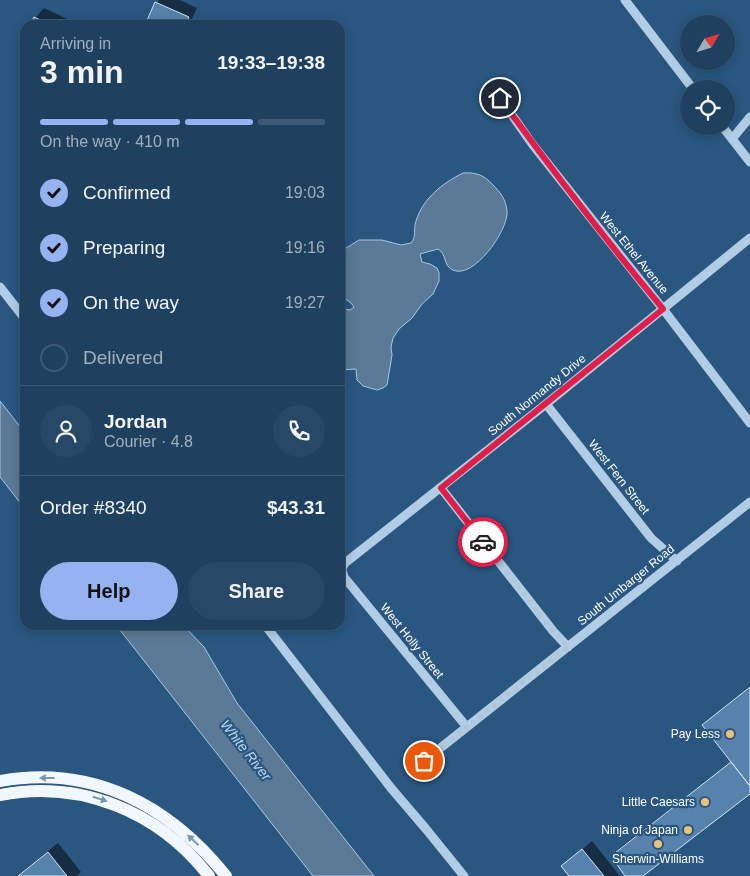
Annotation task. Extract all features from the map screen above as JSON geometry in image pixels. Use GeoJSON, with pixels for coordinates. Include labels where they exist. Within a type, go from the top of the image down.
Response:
{"type":"FeatureCollection","features":[{"type":"Feature","properties":{"kind":"main road"},"geometry":{"type":"LineString","coordinates":[[0,782],[32,778],[59,778],[83,781],[127,795],[148,806],[186,833],[208,854],[226,876]]}},
{"type":"Feature","properties":{"kind":"main road"},"geometry":{"type":"LineString","coordinates":[[0,794],[58,791],[88,796],[122,807],[142,817],[172,838],[198,862],[209,876]]}},
{"type":"Feature","properties":{"kind":"street"},"geometry":{"type":"LineString","coordinates":[[625,0],[686,80]]}},
{"type":"Feature","properties":{"kind":"street","name":"West Ethel Avenue"},"geometry":{"type":"LineString","coordinates":[[500,98],[551,167],[750,423]]}},
{"type":"Feature","properties":{"kind":"street"},"geometry":{"type":"LineString","coordinates":[[732,139],[750,117]]}},
{"type":"Feature","properties":{"kind":"street"},"geometry":{"type":"LineString","coordinates":[[729,135],[750,162]]}},
{"type":"Feature","properties":{"kind":"street","name":"South Normandy Drive"},"geometry":{"type":"LineString","coordinates":[[345,563],[546,404],[750,238]]}},
{"type":"Feature","properties":{"kind":"street"},"geometry":{"type":"LineString","coordinates":[[0,287],[20,313]]}},
{"type":"Feature","properties":{"kind":"street","name":"West Fern Street"},"geometry":{"type":"LineString","coordinates":[[546,404],[651,538],[676,561]]}},
{"type":"Feature","properties":{"kind":"street"},"geometry":{"type":"LineString","coordinates":[[441,488],[553,631],[568,647]]}},
{"type":"Feature","properties":{"kind":"street","name":"South Umbarger Road"},"geometry":{"type":"LineString","coordinates":[[424,761],[750,502]]}},
{"type":"Feature","properties":{"kind":"street","name":"West Holly Street"},"geometry":{"type":"LineString","coordinates":[[345,578],[466,726]]}},
{"type":"Feature","properties":{"kind":"street"},"geometry":{"type":"LineString","coordinates":[[269,630],[391,788],[464,876]]}},
{"type":"Feature","properties":{"kind":"water"},"geometry":{"type":"Polygon","coordinates":[[[463,173],[472,173],[490,182],[506,203],[506,219],[502,230],[496,241],[479,261],[470,268],[461,271],[450,268],[443,254],[438,249],[420,254],[422,262],[437,268],[439,281],[433,294],[422,304],[412,318],[399,329],[393,338],[387,385],[377,390],[363,386],[357,380],[356,369],[345,370],[345,309],[350,310],[354,307],[345,299],[345,249],[359,240],[382,240],[401,245],[411,243],[414,238],[416,221],[423,205],[448,181],[463,173]]]}},
{"type":"Feature","properties":{"kind":"water"},"geometry":{"type":"Polygon","coordinates":[[[0,401],[20,427],[20,503],[0,477],[0,401]]]}},
{"type":"Feature","properties":{"kind":"water","name":"White River"},"geometry":{"type":"Polygon","coordinates":[[[120,630],[188,630],[204,647],[237,703],[374,876],[313,876],[120,630]]]}},
{"type":"Feature","properties":{"kind":"building"},"geometry":{"type":"Polygon","coordinates":[[[155,2],[189,17],[188,20],[147,20],[155,2]]]}},
{"type":"Feature","properties":{"kind":"building","name":"Pay Less"},"geometry":{"type":"Polygon","coordinates":[[[750,687],[750,786],[702,725],[750,687]]]}},
{"type":"Feature","properties":{"kind":"building"},"geometry":{"type":"Polygon","coordinates":[[[731,762],[750,786],[750,794],[643,876],[625,876],[611,856],[731,762]]]}},
{"type":"Feature","properties":{"kind":"building"},"geometry":{"type":"Polygon","coordinates":[[[582,849],[604,876],[569,876],[561,866],[582,849]]]}},
{"type":"Feature","properties":{"kind":"building"},"geometry":{"type":"Polygon","coordinates":[[[48,852],[67,876],[18,876],[48,852]]]}},
{"type":"Feature","properties":{"kind":"way so far"},"geometry":{"type":"LineString","coordinates":[[424,761],[568,647],[553,631],[483,542]]}},
{"type":"Feature","properties":{"kind":"place","name":"Pay Less"},"geometry":{"type":"Point","coordinates":[730,734]}},
{"type":"Feature","properties":{"kind":"place","name":"Little Caesars"},"geometry":{"type":"Point","coordinates":[705,802]}},
{"type":"Feature","properties":{"kind":"place","name":"Ninja of Japan"},"geometry":{"type":"Point","coordinates":[688,830]}},
{"type":"Feature","properties":{"kind":"place","name":"Sherwin-Williams"},"geometry":{"type":"Point","coordinates":[658,844]}},
{"type":"Feature","properties":{"kind":"route"},"geometry":{"type":"LineString","coordinates":[[483,542],[441,488],[663,309],[534,145],[500,98]]}}]}
